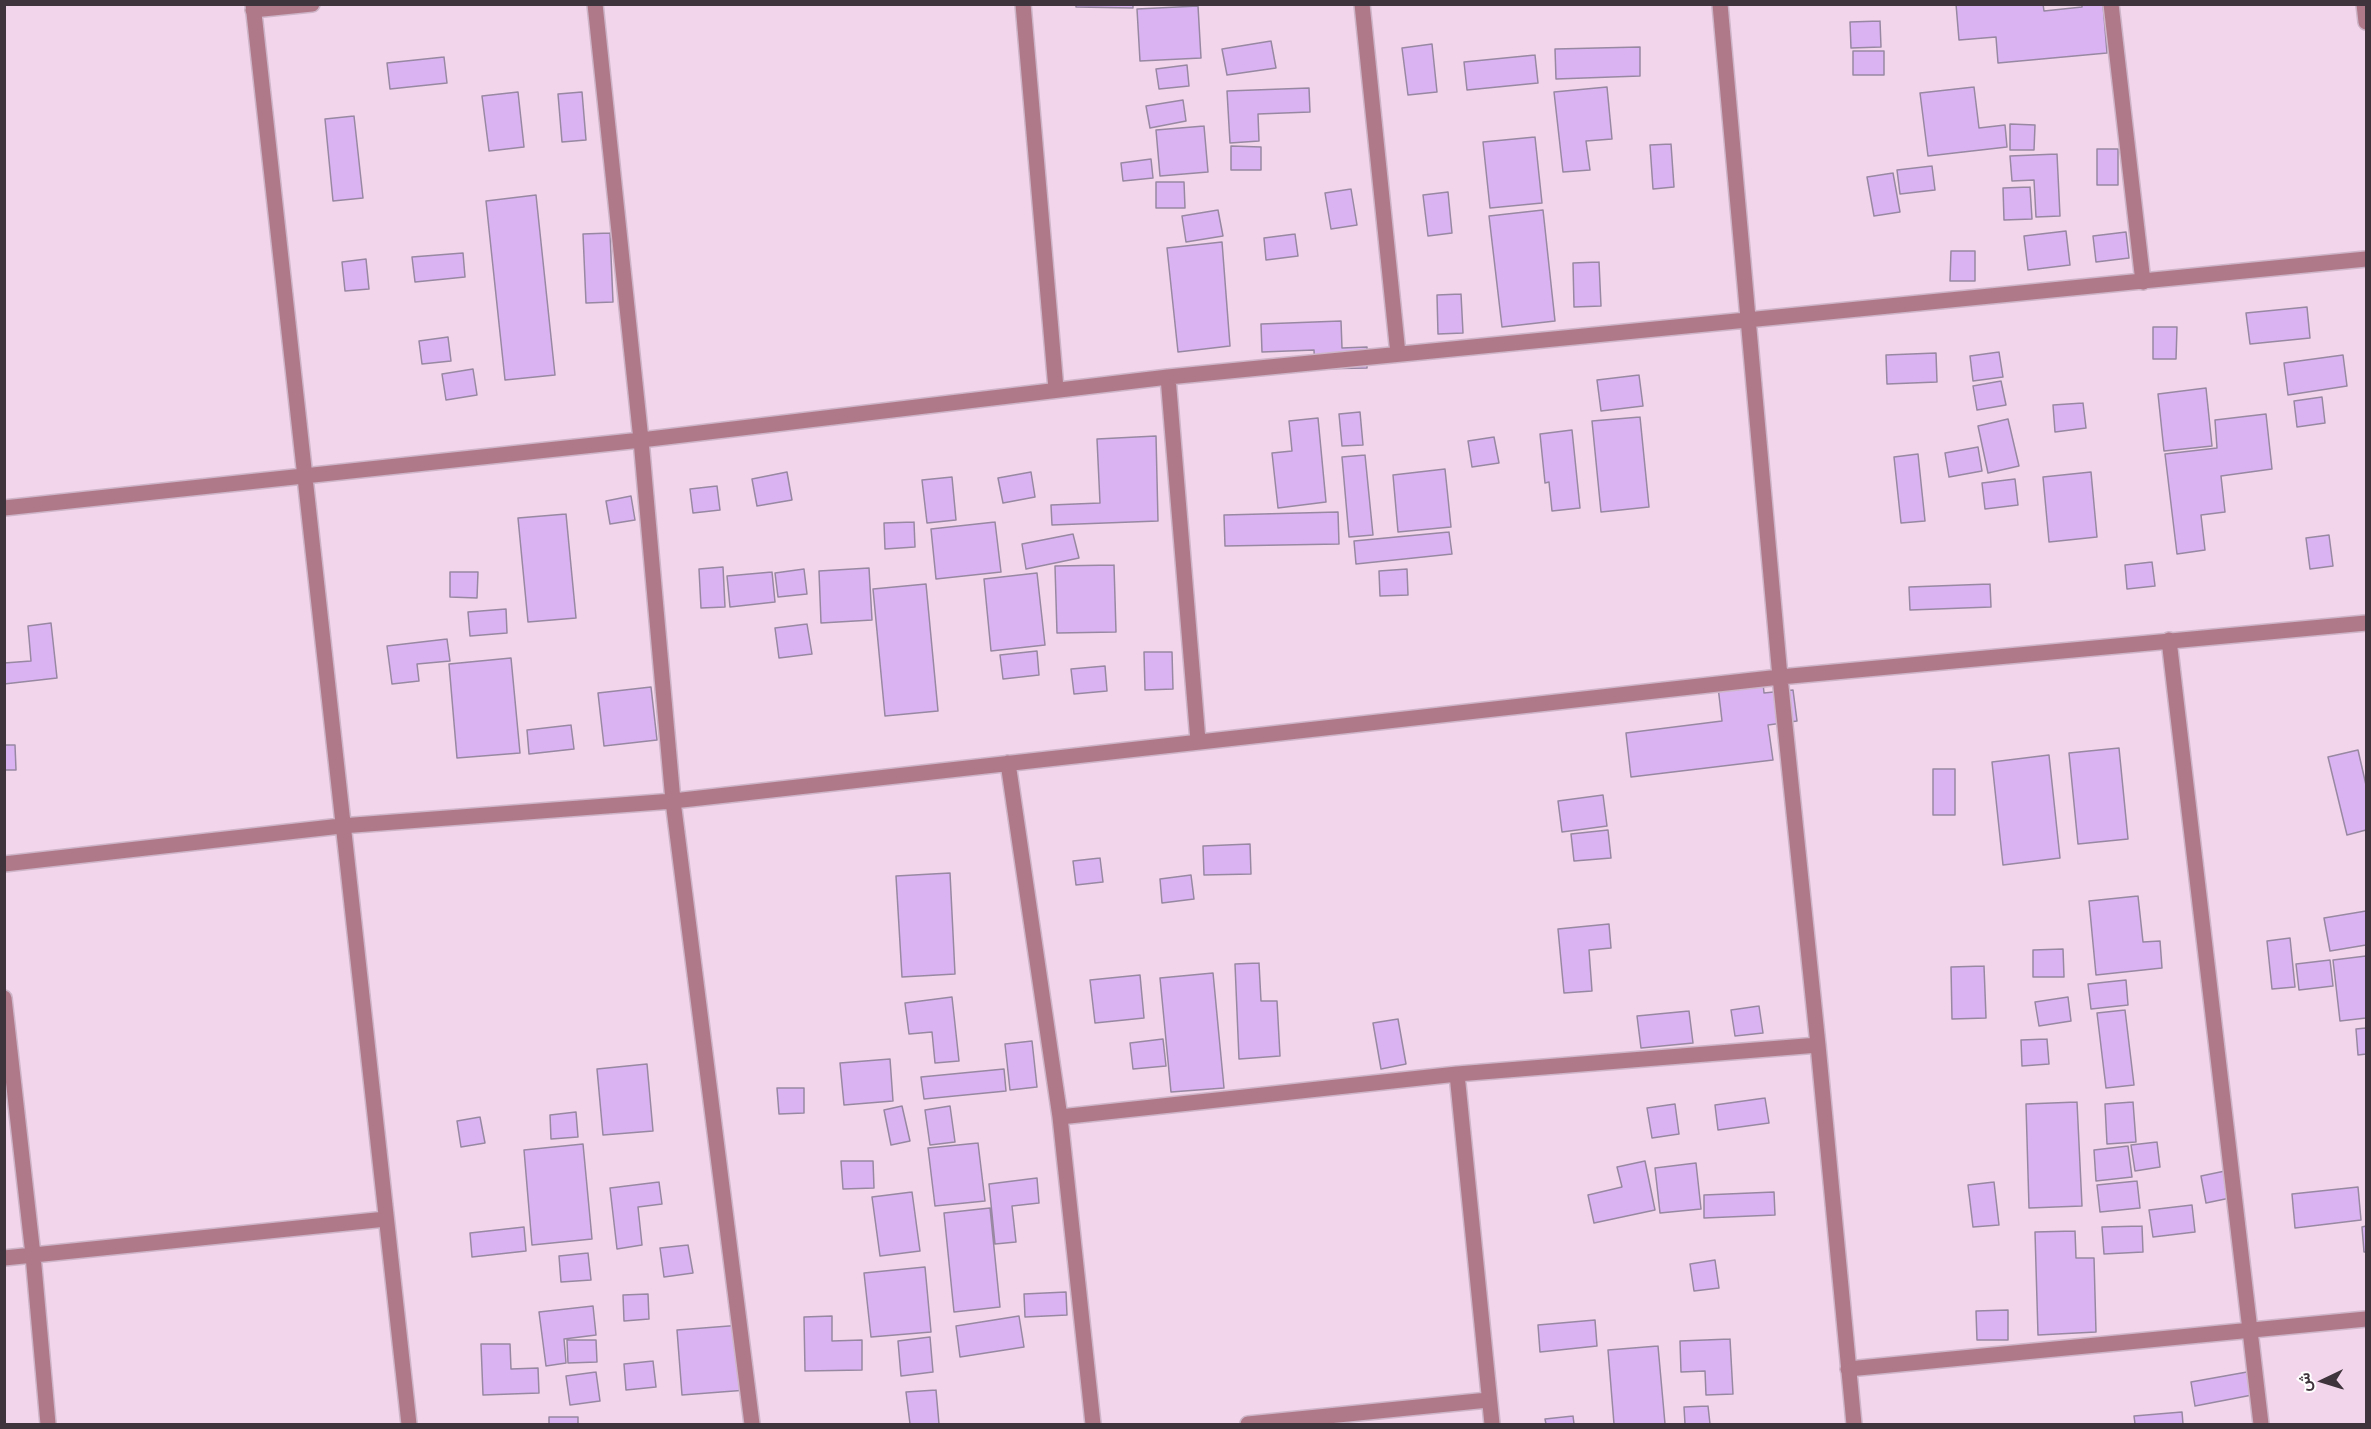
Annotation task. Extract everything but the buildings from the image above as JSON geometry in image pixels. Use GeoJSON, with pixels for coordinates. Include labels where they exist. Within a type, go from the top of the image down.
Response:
{"type":"FeatureCollection","features":[{"type":"Feature","properties":{"kind":"street"},"geometry":{"type":"LineString","coordinates":[[312,4],[253,7],[341,826],[409,1425]]}},
{"type":"Feature","properties":{"kind":"street"},"geometry":{"type":"LineString","coordinates":[[595,4],[641,440],[673,801],[752,1425]]}},
{"type":"Feature","properties":{"kind":"street"},"geometry":{"type":"LineString","coordinates":[[1023,4],[1056,389]]}},
{"type":"Feature","properties":{"kind":"street"},"geometry":{"type":"LineString","coordinates":[[1362,4],[1398,354]]}},
{"type":"Feature","properties":{"kind":"street"},"geometry":{"type":"LineString","coordinates":[[1720,4],[1780,677],[1854,1425]]}},
{"type":"Feature","properties":{"kind":"street"},"geometry":{"type":"LineString","coordinates":[[2111,4],[2143,282]]}},
{"type":"Feature","properties":{"kind":"street"},"geometry":{"type":"LineString","coordinates":[[2364,4],[2367,22]]}},
{"type":"Feature","properties":{"kind":"street"},"geometry":{"type":"LineString","coordinates":[[4,508],[641,440],[1168,377],[2367,259]]}},
{"type":"Feature","properties":{"kind":"street"},"geometry":{"type":"LineString","coordinates":[[1168,377],[1198,741]]}},
{"type":"Feature","properties":{"kind":"street"},"geometry":{"type":"LineString","coordinates":[[4,864],[341,826],[673,801],[1780,677],[2367,623]]}},
{"type":"Feature","properties":{"kind":"street"},"geometry":{"type":"LineString","coordinates":[[2169,640],[2261,1425]]}},
{"type":"Feature","properties":{"kind":"street"},"geometry":{"type":"LineString","coordinates":[[1008,763],[1059,1117],[1093,1425]]}},
{"type":"Feature","properties":{"kind":"street"},"geometry":{"type":"LineString","coordinates":[[4,998],[33,1255],[48,1425]]}},
{"type":"Feature","properties":{"kind":"street"},"geometry":{"type":"LineString","coordinates":[[1059,1117],[1457,1074],[1818,1045]]}},
{"type":"Feature","properties":{"kind":"street"},"geometry":{"type":"LineString","coordinates":[[1457,1074],[1492,1425]]}},
{"type":"Feature","properties":{"kind":"street"},"geometry":{"type":"LineString","coordinates":[[4,1258],[386,1219]]}},
{"type":"Feature","properties":{"kind":"street"},"geometry":{"type":"LineString","coordinates":[[1848,1369],[2367,1319]]}},
{"type":"Feature","properties":{"kind":"street"},"geometry":{"type":"LineString","coordinates":[[1248,1425],[1488,1400]]}}]}
